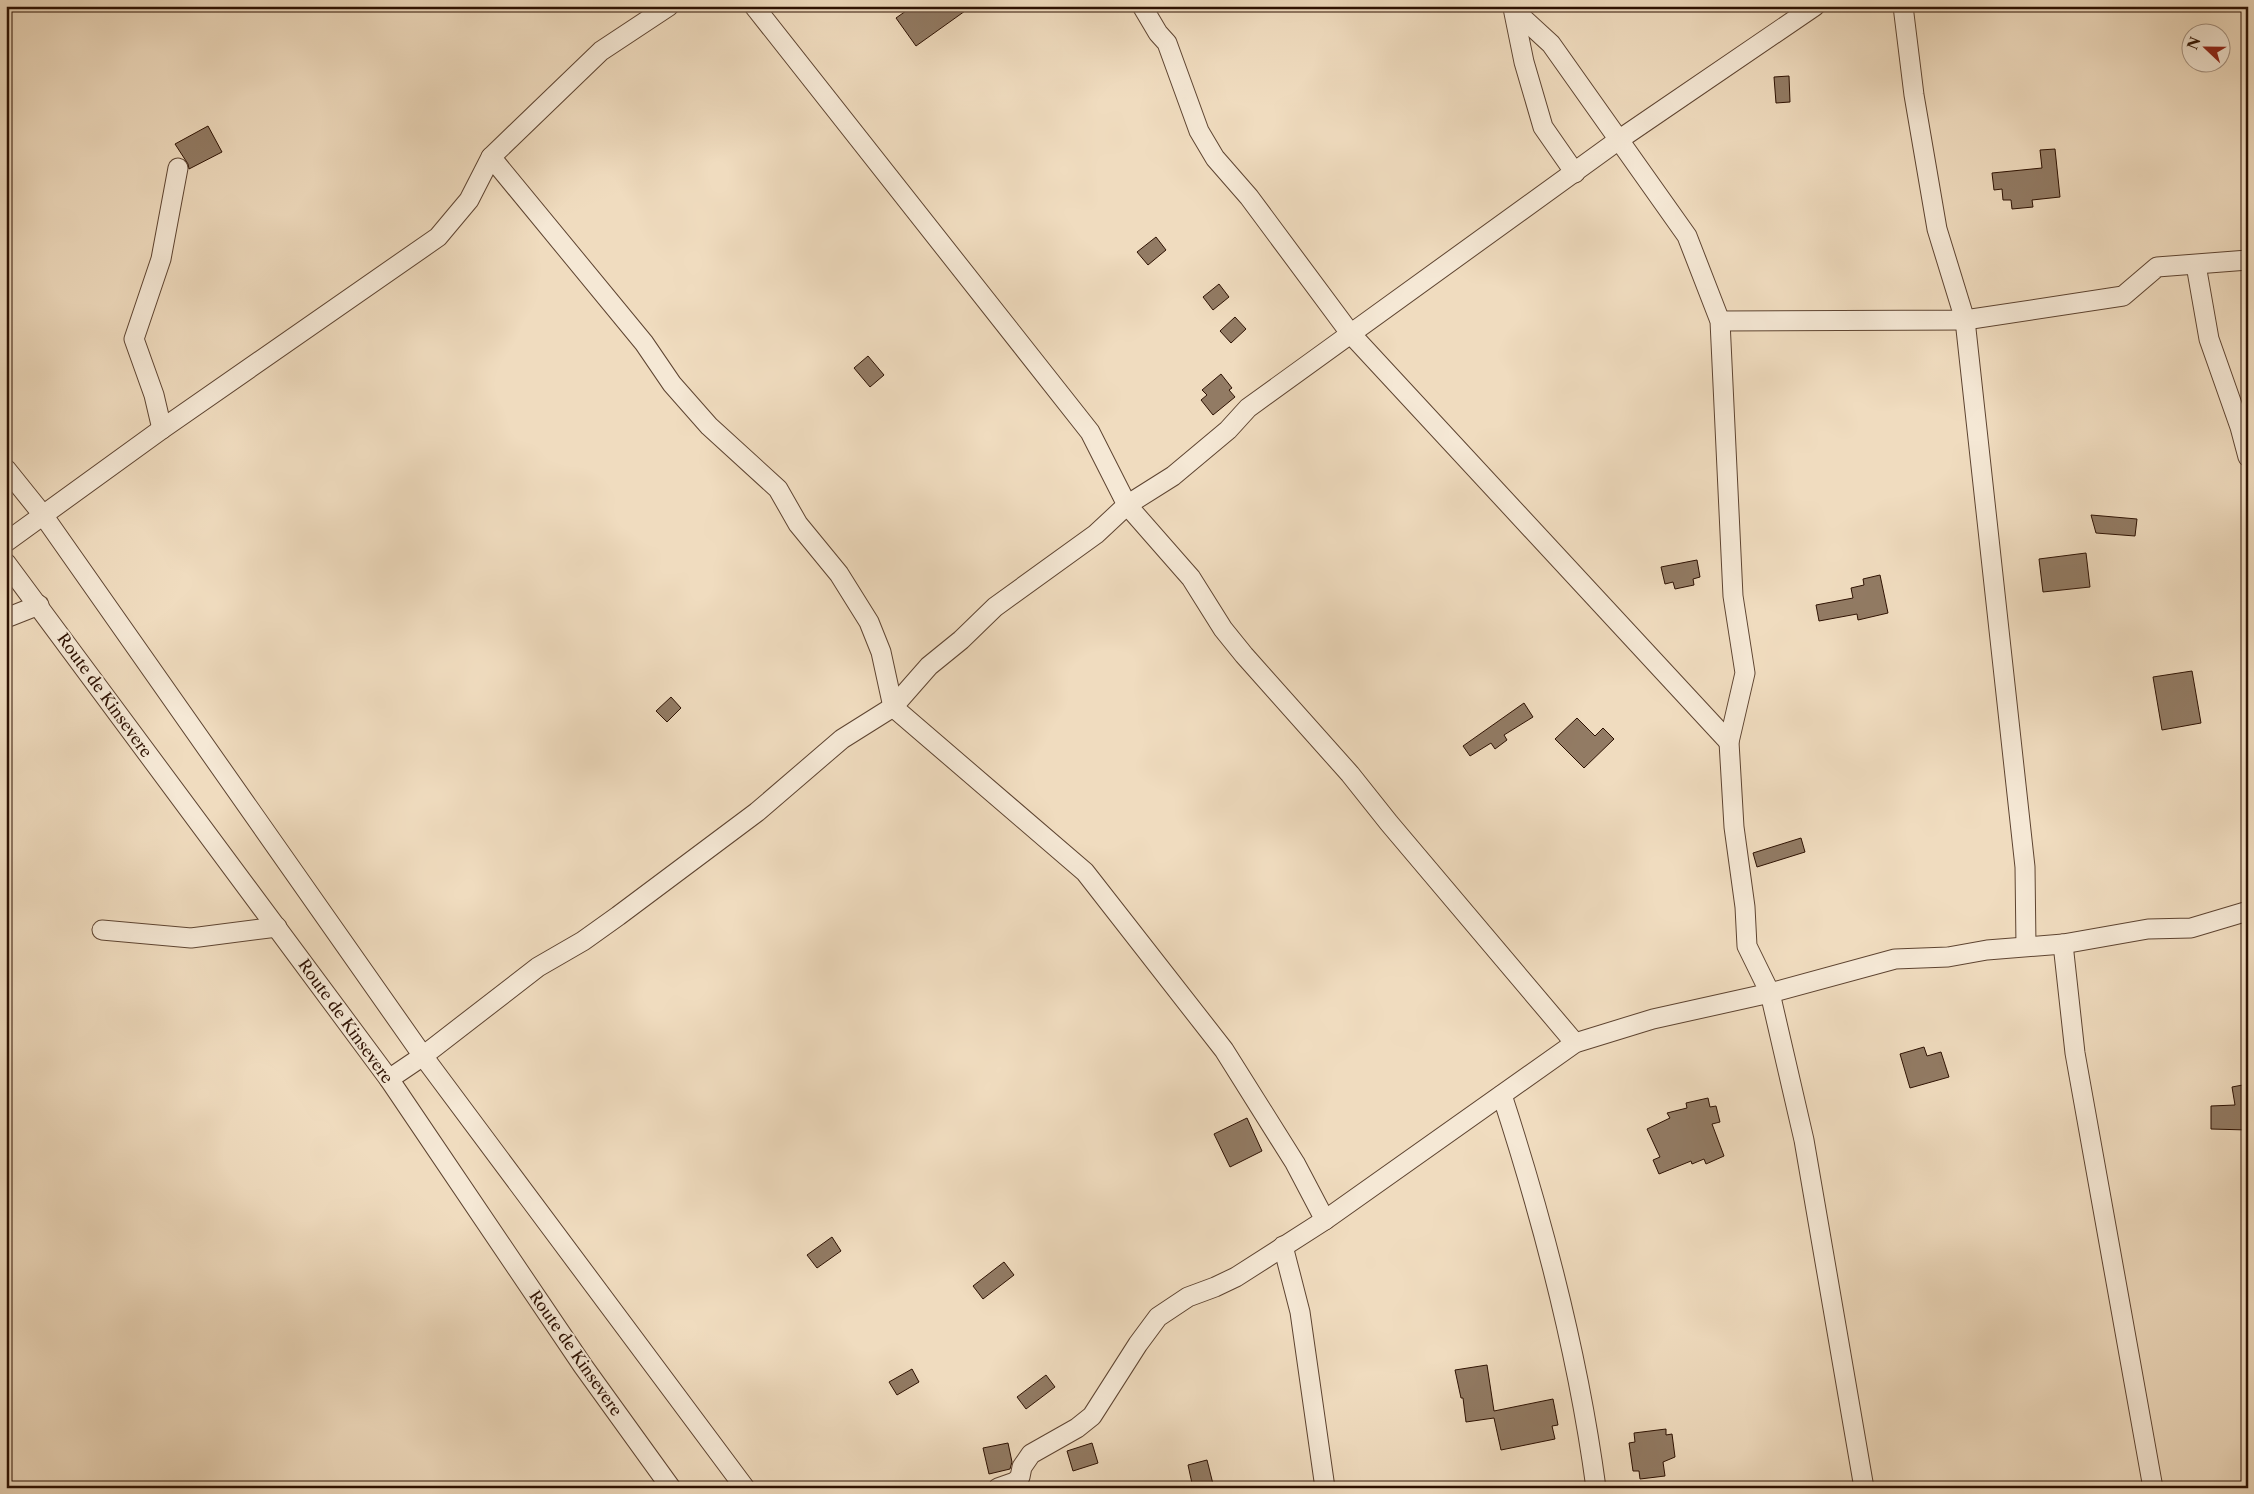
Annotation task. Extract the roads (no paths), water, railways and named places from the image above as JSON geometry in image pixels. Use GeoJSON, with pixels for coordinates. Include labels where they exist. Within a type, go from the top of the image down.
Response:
{"type":"FeatureCollection","features":[{"type":"Feature","properties":{"kind":"street"},"geometry":{"type":"LineString","coordinates":[[6,542],[162,429],[438,237],[469,200],[492,157],[601,52],[669,6]]}},
{"type":"Feature","properties":{"kind":"street"},"geometry":{"type":"LineString","coordinates":[[754,6],[1090,432],[1128,505],[1191,578],[1223,628],[1244,655],[1350,774],[1389,823],[1575,1043]]}},
{"type":"Feature","properties":{"kind":"street"},"geometry":{"type":"LineString","coordinates":[[1142,6],[1166,43],[1200,131],[1215,158],[1249,197],[1350,333],[1729,742]]}},
{"type":"Feature","properties":{"kind":"street"},"geometry":{"type":"LineString","coordinates":[[389,1079],[423,1056],[514,984],[618,916],[757,812],[842,738],[893,707],[929,666],[962,640],[995,606],[1096,534],[1128,505],[1173,476],[1228,430],[1248,408],[1620,139],[1815,6]]}},
{"type":"Feature","properties":{"kind":"street"},"geometry":{"type":"LineString","coordinates":[[1903,6],[1914,94],[1937,228],[1965,320],[2025,867],[2026,946]]}},
{"type":"Feature","properties":{"kind":"street"},"geometry":{"type":"LineString","coordinates":[[1513,8],[1524,62],[1543,126],[1575,173]]}},
{"type":"Feature","properties":{"kind":"street"},"geometry":{"type":"LineString","coordinates":[[1513,8],[1551,44],[1687,236],[1720,321],[1733,596],[1744,673],[1729,742],[1734,827],[1745,907],[1747,946],[1770,993],[1804,1140],[1864,1488]]}},
{"type":"Feature","properties":{"kind":"street"},"geometry":{"type":"LineString","coordinates":[[492,157],[644,343],[672,384],[708,426],[778,489],[798,524],[839,574],[869,622],[881,652],[893,707],[1085,872],[1224,1050],[1295,1162],[1325,1220]]}},
{"type":"Feature","properties":{"kind":"street"},"geometry":{"type":"LineString","coordinates":[[162,429],[154,395],[134,339],[162,259],[178,168]]}},
{"type":"Feature","properties":{"kind":"street"},"geometry":{"type":"LineString","coordinates":[[1720,321],[1965,320],[2123,296],[2157,267],[2248,260]]}},
{"type":"Feature","properties":{"kind":"street"},"geometry":{"type":"LineString","coordinates":[[2196,264],[2209,339],[2240,427],[2248,457]]}},
{"type":"Feature","properties":{"kind":"street"},"geometry":{"type":"LineString","coordinates":[[6,469],[43,515],[423,1056],[744,1488]]}},
{"type":"Feature","properties":{"kind":"street","name":"Route de Kinsevere"},"geometry":{"type":"LineString","coordinates":[[6,563],[389,1079],[583,1366],[672,1488]]}},
{"type":"Feature","properties":{"kind":"street"},"geometry":{"type":"LineString","coordinates":[[6,618],[39,605]]}},
{"type":"Feature","properties":{"kind":"street"},"geometry":{"type":"LineString","coordinates":[[998,1488],[1011,1484],[1020,1477],[1022,1467],[1031,1454],[1078,1428],[1092,1416],[1138,1344],[1158,1317],[1188,1297],[1236,1277],[1325,1220],[1575,1043],[1681,1012],[1770,993],[1895,958],[1948,956],[2026,946],[2063,944],[2148,929],[2191,928],[2248,911]]}},
{"type":"Feature","properties":{"kind":"street"},"geometry":{"type":"LineString","coordinates":[[102,930],[191,938],[277,927]]}},
{"type":"Feature","properties":{"kind":"street"},"geometry":{"type":"LineString","coordinates":[[2063,944],[2075,1053],[2153,1488]]}},
{"type":"Feature","properties":{"kind":"street"},"geometry":{"type":"LineString","coordinates":[[1502,1095],[1525,1165],[1557,1278],[1588,1427],[1596,1488]]}},
{"type":"Feature","properties":{"kind":"street"},"geometry":{"type":"LineString","coordinates":[[1283,1246],[1300,1312],[1325,1488]]}}]}
